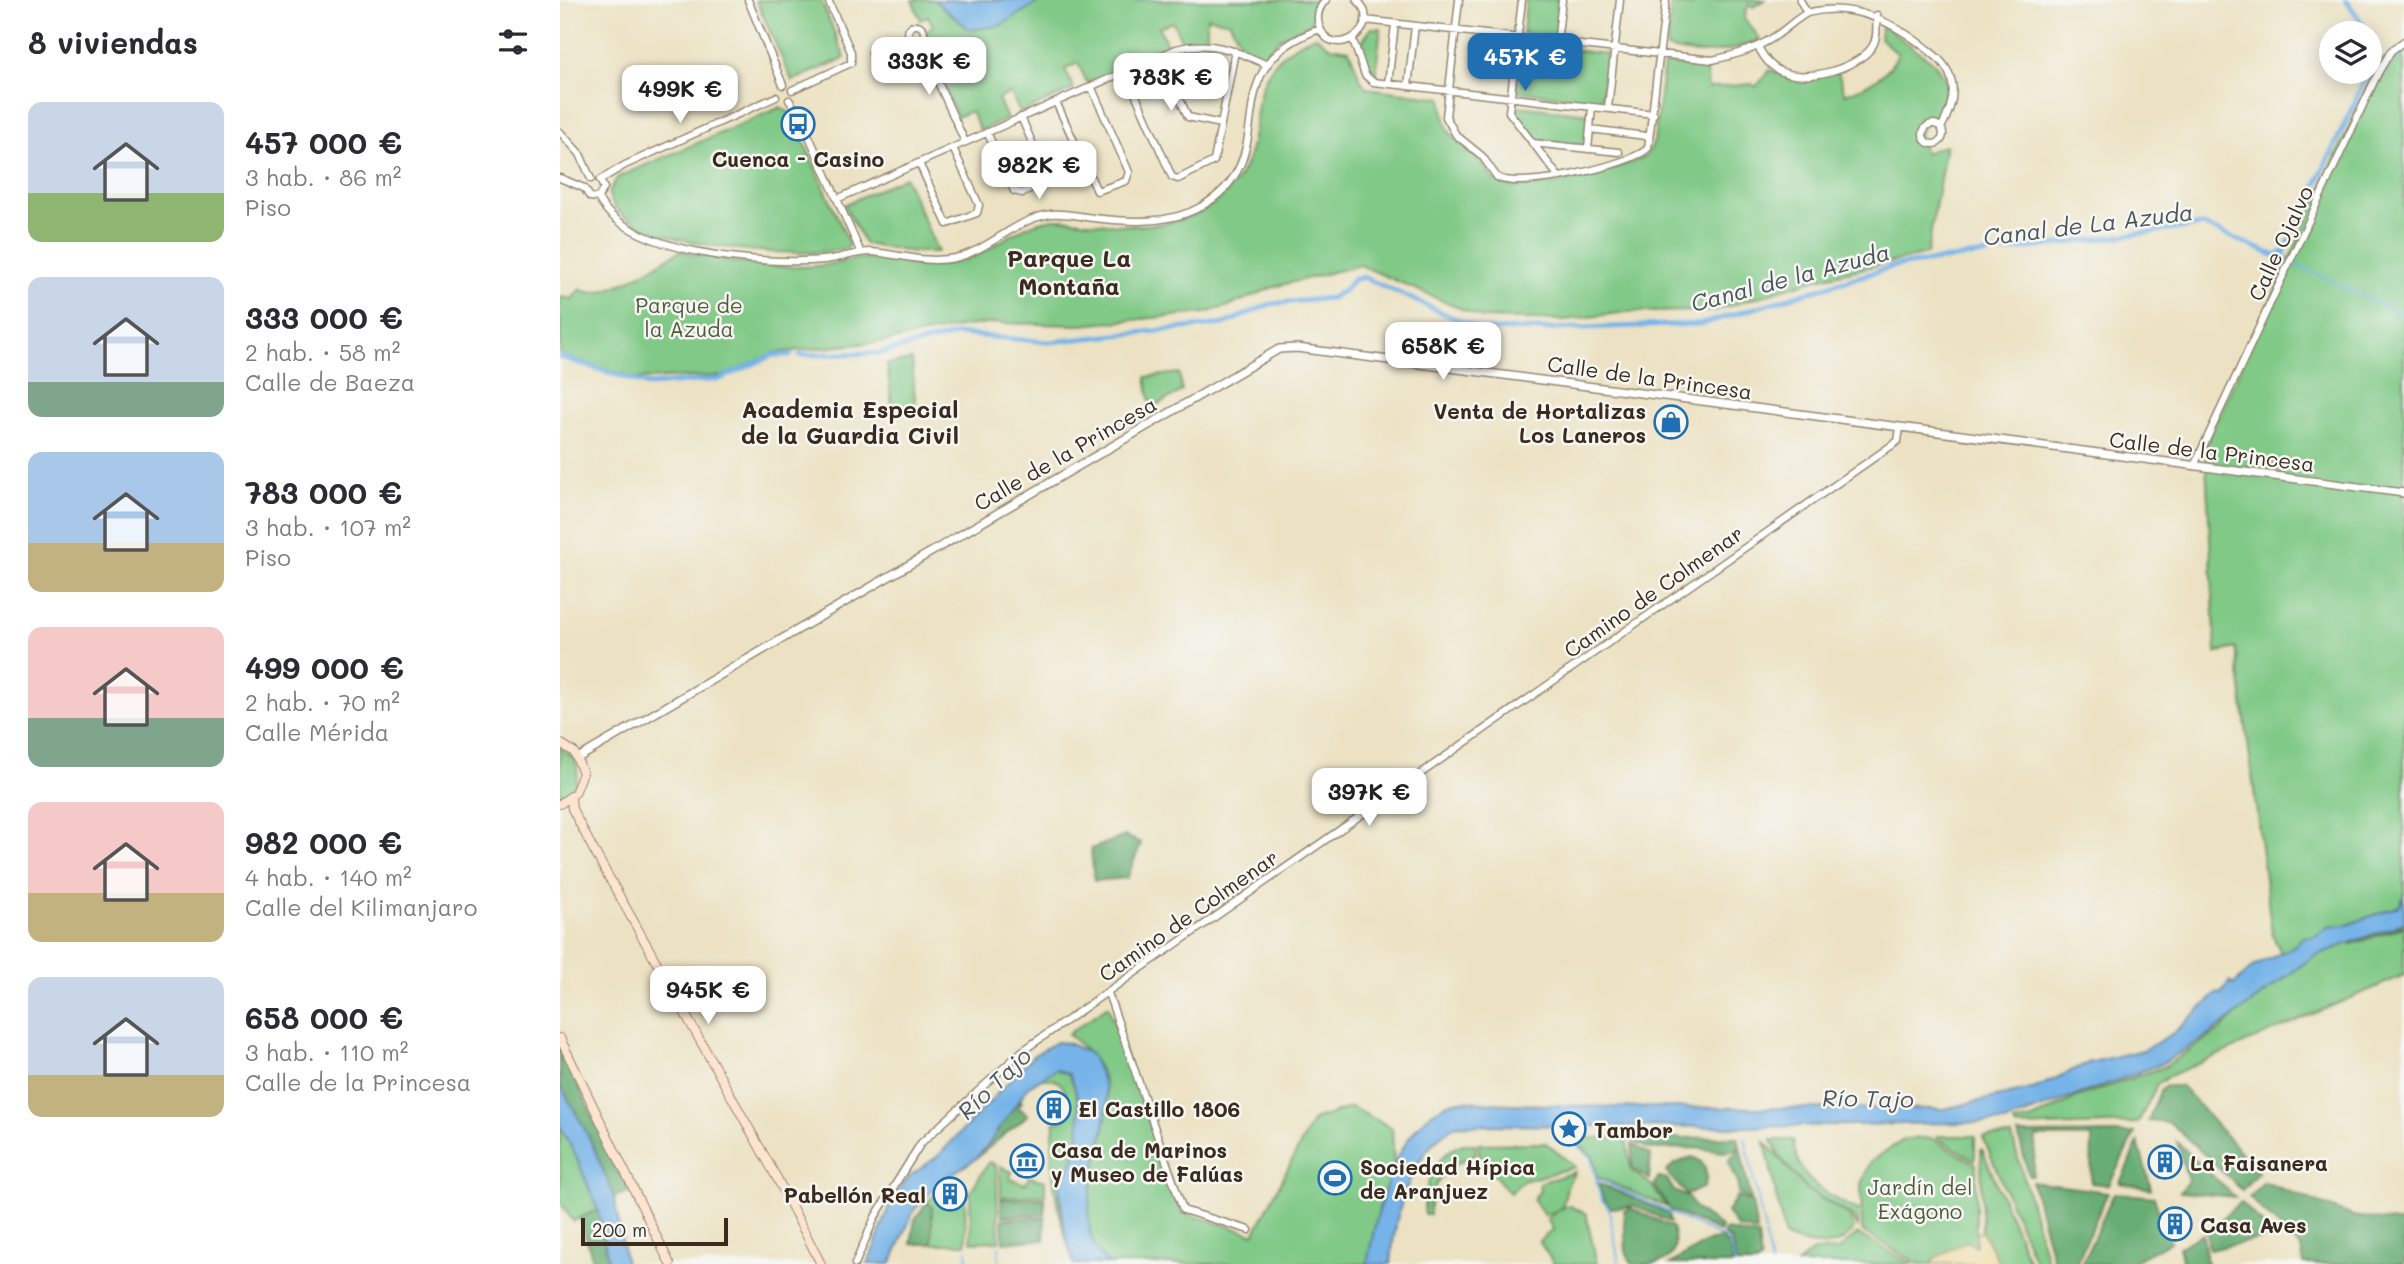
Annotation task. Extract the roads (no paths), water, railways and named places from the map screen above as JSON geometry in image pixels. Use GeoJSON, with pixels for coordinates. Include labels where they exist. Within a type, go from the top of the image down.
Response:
{"type":"FeatureCollection","features":[{"type":"Feature","properties":{"kind":"main road"},"geometry":{"type":"LineString","coordinates":[[560,743],[579,758],[582,781],[571,798],[560,804]]}},
{"type":"Feature","properties":{"kind":"main road"},"geometry":{"type":"LineString","coordinates":[[571,798],[572,809],[592,847],[778,1180],[820,1261]]}},
{"type":"Feature","properties":{"kind":"main road"},"geometry":{"type":"LineString","coordinates":[[560,1038],[670,1264]]}},
{"type":"Feature","properties":{"kind":"street"},"geometry":{"type":"LineString","coordinates":[[748,0],[783,85],[792,90]]}},
{"type":"Feature","properties":{"kind":"street"},"geometry":{"type":"LineString","coordinates":[[789,100],[792,90],[851,63],[851,52],[828,0]]}},
{"type":"Feature","properties":{"kind":"street"},"geometry":{"type":"LineString","coordinates":[[1326,0],[1318,14],[1320,29],[1333,41],[1353,40],[1363,28],[1365,20],[1361,1]]}},
{"type":"Feature","properties":{"kind":"street"},"geometry":{"type":"LineString","coordinates":[[1459,0],[1446,117],[1450,128],[1482,156],[1496,177],[1522,183],[1559,177],[1643,153],[1650,144],[1666,0]]}},
{"type":"Feature","properties":{"kind":"street"},"geometry":{"type":"LineString","coordinates":[[1522,0],[1511,118],[1559,177]]}},
{"type":"Feature","properties":{"kind":"street"},"geometry":{"type":"LineString","coordinates":[[1557,43],[1562,0]]}},
{"type":"Feature","properties":{"kind":"street"},"geometry":{"type":"LineString","coordinates":[[1608,108],[1620,0]]}},
{"type":"Feature","properties":{"kind":"street"},"geometry":{"type":"LineString","coordinates":[[1800,0],[1807,13]]}},
{"type":"Feature","properties":{"kind":"street"},"geometry":{"type":"LineString","coordinates":[[1365,20],[1712,60],[1758,47],[1807,13],[1842,5],[1877,15],[1918,41],[1950,71],[1954,80],[1953,96],[1941,128]]}},
{"type":"Feature","properties":{"kind":"street"},"geometry":{"type":"LineString","coordinates":[[1758,47],[1770,66],[1788,74],[1831,70],[1851,63],[1872,47],[1876,40],[1877,15]]}},
{"type":"Feature","properties":{"kind":"street"},"geometry":{"type":"LineString","coordinates":[[1388,84],[1395,24]]}},
{"type":"Feature","properties":{"kind":"street"},"geometry":{"type":"LineString","coordinates":[[909,37],[909,27],[919,25],[924,32],[919,40]]}},
{"type":"Feature","properties":{"kind":"street"},"geometry":{"type":"LineString","coordinates":[[1408,86],[1415,26]]}},
{"type":"Feature","properties":{"kind":"street"},"geometry":{"type":"LineString","coordinates":[[560,178],[584,188],[590,197],[598,198],[615,219],[635,232],[737,258],[823,260],[861,253],[940,260],[973,252],[1017,226],[1051,215],[1151,220],[1187,214],[1224,189],[1240,164],[1250,138],[1252,95],[1265,64],[1286,44],[1320,29]]}},
{"type":"Feature","properties":{"kind":"street"},"geometry":{"type":"LineString","coordinates":[[872,53],[909,37],[919,40],[965,142]]}},
{"type":"Feature","properties":{"kind":"street"},"geometry":{"type":"LineString","coordinates":[[1353,40],[1368,79],[1388,84],[1608,108],[1654,117]]}},
{"type":"Feature","properties":{"kind":"street","name":"Calle Ojalvo"},"geometry":{"type":"LineString","coordinates":[[2194,466],[2378,73],[2391,51],[2404,41]]}},
{"type":"Feature","properties":{"kind":"street"},"geometry":{"type":"LineString","coordinates":[[837,199],[1192,44],[1207,44],[1235,51],[1265,64]]}},
{"type":"Feature","properties":{"kind":"street"},"geometry":{"type":"LineString","coordinates":[[1125,71],[1175,179],[1212,165],[1235,51]]}},
{"type":"Feature","properties":{"kind":"street"},"geometry":{"type":"LineString","coordinates":[[1160,56],[1188,117],[1221,124]]}},
{"type":"Feature","properties":{"kind":"street"},"geometry":{"type":"LineString","coordinates":[[776,97],[777,89],[783,85]]}},
{"type":"Feature","properties":{"kind":"street"},"geometry":{"type":"LineString","coordinates":[[1056,102],[1093,187],[1102,191],[1126,181],[1129,172],[1091,86]]}},
{"type":"Feature","properties":{"kind":"street"},"geometry":{"type":"LineString","coordinates":[[776,97],[784,102],[789,100]]}},
{"type":"Feature","properties":{"kind":"street"},"geometry":{"type":"LineString","coordinates":[[591,179],[600,180],[633,161],[776,97]]}},
{"type":"Feature","properties":{"kind":"street"},"geometry":{"type":"LineString","coordinates":[[789,100],[800,116],[861,253]]}},
{"type":"Feature","properties":{"kind":"street"},"geometry":{"type":"LineString","coordinates":[[1588,149],[1592,107]]}},
{"type":"Feature","properties":{"kind":"street"},"geometry":{"type":"LineString","coordinates":[[987,132],[1014,191],[1018,194],[1046,183],[1048,175],[1021,117]]}},
{"type":"Feature","properties":{"kind":"street"},"geometry":{"type":"LineString","coordinates":[[1590,129],[1646,136]]}},
{"type":"Feature","properties":{"kind":"street"},"geometry":{"type":"LineString","coordinates":[[560,132],[580,153],[591,179]]}},
{"type":"Feature","properties":{"kind":"street"},"geometry":{"type":"LineString","coordinates":[[1532,143],[1619,152]]}},
{"type":"Feature","properties":{"kind":"street"},"geometry":{"type":"LineString","coordinates":[[919,163],[947,224],[977,213],[979,205],[953,148]]}},
{"type":"Feature","properties":{"kind":"street"},"geometry":{"type":"LineString","coordinates":[[584,188],[591,179]]}},
{"type":"Feature","properties":{"kind":"street"},"geometry":{"type":"LineString","coordinates":[[598,198],[604,188],[600,180]]}},
{"type":"Feature","properties":{"kind":"street","name":"Calle de la Princesa"},"geometry":{"type":"LineString","coordinates":[[579,758],[1279,349],[1308,350],[2404,494]]}},
{"type":"Feature","properties":{"kind":"street","name":"Camino de Colmenar"},"geometry":{"type":"LineString","coordinates":[[855,1264],[878,1210],[922,1143],[1021,1052],[1898,441],[1900,428]]}},
{"type":"Feature","properties":{"kind":"street"},"geometry":{"type":"LineString","coordinates":[[1108,993],[1183,1210],[1249,1230]]}},
{"type":"Feature","properties":{"kind":"water"},"geometry":{"type":"Polygon","coordinates":[[[934,0],[1042,0],[1001,25],[970,30],[934,0]]]}},
{"type":"Feature","properties":{"kind":"water"},"geometry":{"type":"Polygon","coordinates":[[[2404,897],[2404,923],[2314,956],[2209,1035],[2161,1064],[2005,1122],[1743,1127],[1457,1125],[1427,1150],[1416,1167],[1401,1205],[1391,1264],[1367,1264],[1383,1196],[1402,1150],[1415,1130],[1431,1114],[1450,1103],[1464,1101],[1612,1107],[1944,1109],[2036,1088],[2088,1063],[2144,1050],[2175,1032],[2217,993],[2221,994],[2230,981],[2233,985],[2254,966],[2293,947],[2303,937],[2315,936],[2328,927],[2347,925],[2399,906],[2404,897]]]}},
{"type":"Feature","properties":{"kind":"water"},"geometry":{"type":"Polygon","coordinates":[[[1056,1042],[1068,1043],[1091,1054],[1105,1088],[1106,1119],[1089,1210],[1090,1231],[1096,1249],[1109,1264],[1074,1264],[1066,1238],[1059,1183],[1077,1148],[1080,1122],[1074,1085],[1069,1074],[1056,1069],[1029,1086],[987,1146],[974,1160],[942,1180],[914,1210],[891,1264],[868,1264],[893,1197],[910,1176],[938,1156],[1034,1055],[1056,1042]]]}},
{"type":"Feature","properties":{"kind":"water"},"geometry":{"type":"Polygon","coordinates":[[[560,1084],[590,1139],[614,1197],[626,1264],[609,1264],[598,1210],[576,1156],[560,1126],[560,1084]]]}},
{"type":"Feature","properties":{"kind":"waterway"},"geometry":{"type":"LineString","coordinates":[[2346,0],[2361,21]]}},
{"type":"Feature","properties":{"kind":"waterway"},"geometry":{"type":"LineString","coordinates":[[2390,62],[2404,53]]}},
{"type":"Feature","properties":{"kind":"waterway"},"geometry":{"type":"LineString","coordinates":[[2356,99],[2362,84]]}},
{"type":"Feature","properties":{"kind":"waterway"},"geometry":{"type":"LineString","coordinates":[[2287,260],[2283,257],[2285,251],[2355,102]]}},
{"type":"Feature","properties":{"kind":"waterway","name":"Canal de la Azuda"},"geometry":{"type":"LineString","coordinates":[[800,355],[880,353],[958,334],[1049,342],[1224,324],[1270,304],[1331,298],[1346,289],[1353,280],[1363,277],[1481,330],[1550,329],[1702,324],[1895,266],[2203,225],[2276,256],[2285,251]]}},
{"type":"Feature","properties":{"kind":"waterway"},"geometry":{"type":"LineString","coordinates":[[2293,263],[2404,315]]}},
{"type":"Feature","properties":{"kind":"waterway","name":"Canal de la Azuda"},"geometry":{"type":"LineString","coordinates":[[560,357],[649,385],[720,379],[773,355],[791,355]]}},
{"type":"Feature","properties":{"kind":"waterway"},"geometry":{"type":"LineString","coordinates":[[1745,1138],[1765,1232]]}},
{"type":"Feature","properties":{"kind":"waterway"},"geometry":{"type":"LineString","coordinates":[[1570,1140],[1591,1157],[1596,1178],[1728,1240],[1735,1264]]}},
{"type":"Feature","properties":{"kind":"waterway"},"geometry":{"type":"LineString","coordinates":[[1596,1179],[1601,1199],[1609,1208],[1619,1264]]}},
{"type":"Feature","properties":{"kind":"waterway"},"geometry":{"type":"LineString","coordinates":[[1765,1236],[1771,1264]]}},
{"type":"Feature","properties":{"kind":"waterway"},"geometry":{"type":"LineString","coordinates":[[999,1246],[999,1252]]}},
{"type":"Feature","properties":{"kind":"waterway"},"geometry":{"type":"LineString","coordinates":[[999,1254],[999,1264]]}},
{"type":"Feature","properties":{"kind":"waterway"},"geometry":{"type":"LineString","coordinates":[[967,1255],[967,1264]]}},
{"type":"Feature","properties":{"kind":"place","name":"Cuenca - Casino"},"geometry":{"type":"Point","coordinates":[798,124]}},
{"type":"Feature","properties":{"kind":"place","name":"Venta de Hortalizas Los Laneros"},"geometry":{"type":"Point","coordinates":[1671,422]}},
{"type":"Feature","properties":{"kind":"place","name":"El Castillo 1806"},"geometry":{"type":"Point","coordinates":[1054,1108]}},
{"type":"Feature","properties":{"kind":"place","name":"Tambor"},"geometry":{"type":"Point","coordinates":[1569,1129]}},
{"type":"Feature","properties":{"kind":"place","name":"Casa de Marinos y Museo de Falúas"},"geometry":{"type":"Point","coordinates":[1027,1161]}},
{"type":"Feature","properties":{"kind":"place","name":"La Faisanera"},"geometry":{"type":"Point","coordinates":[2165,1162]}},
{"type":"Feature","properties":{"kind":"place","name":"Sociedad Hípica de Aranjuez"},"geometry":{"type":"Point","coordinates":[1335,1178]}},
{"type":"Feature","properties":{"kind":"place","name":"Pabellón Real"},"geometry":{"type":"Point","coordinates":[950,1194]}},
{"type":"Feature","properties":{"kind":"place","name":"Casa Aves"},"geometry":{"type":"Point","coordinates":[2175,1224]}},
{"type":"Feature","properties":{"kind":"district","name":"Parque La Montaña"},"geometry":{"type":"Point","coordinates":[1069,271]}},
{"type":"Feature","properties":{"kind":"district","name":"Academia Especial de la Guardia Civil"},"geometry":{"type":"Point","coordinates":[850,422]}},
{"type":"Feature","properties":{"kind":"water label","name":"Canal de La Azuda"},"geometry":{"type":"Point","coordinates":[2088,224]}},
{"type":"Feature","properties":{"kind":"water label","name":"Río Tajo"},"geometry":{"type":"Point","coordinates":[994,1083]}},
{"type":"Feature","properties":{"kind":"water label","name":"Río Tajo"},"geometry":{"type":"Point","coordinates":[1868,1098]}},
{"type":"Feature","properties":{"kind":"park label","name":"Parque de la Azuda"},"geometry":{"type":"Point","coordinates":[689,316]}},
{"type":"Feature","properties":{"kind":"park label","name":"Jardín del Exágono"},"geometry":{"type":"Point","coordinates":[1920,1198]}}]}
